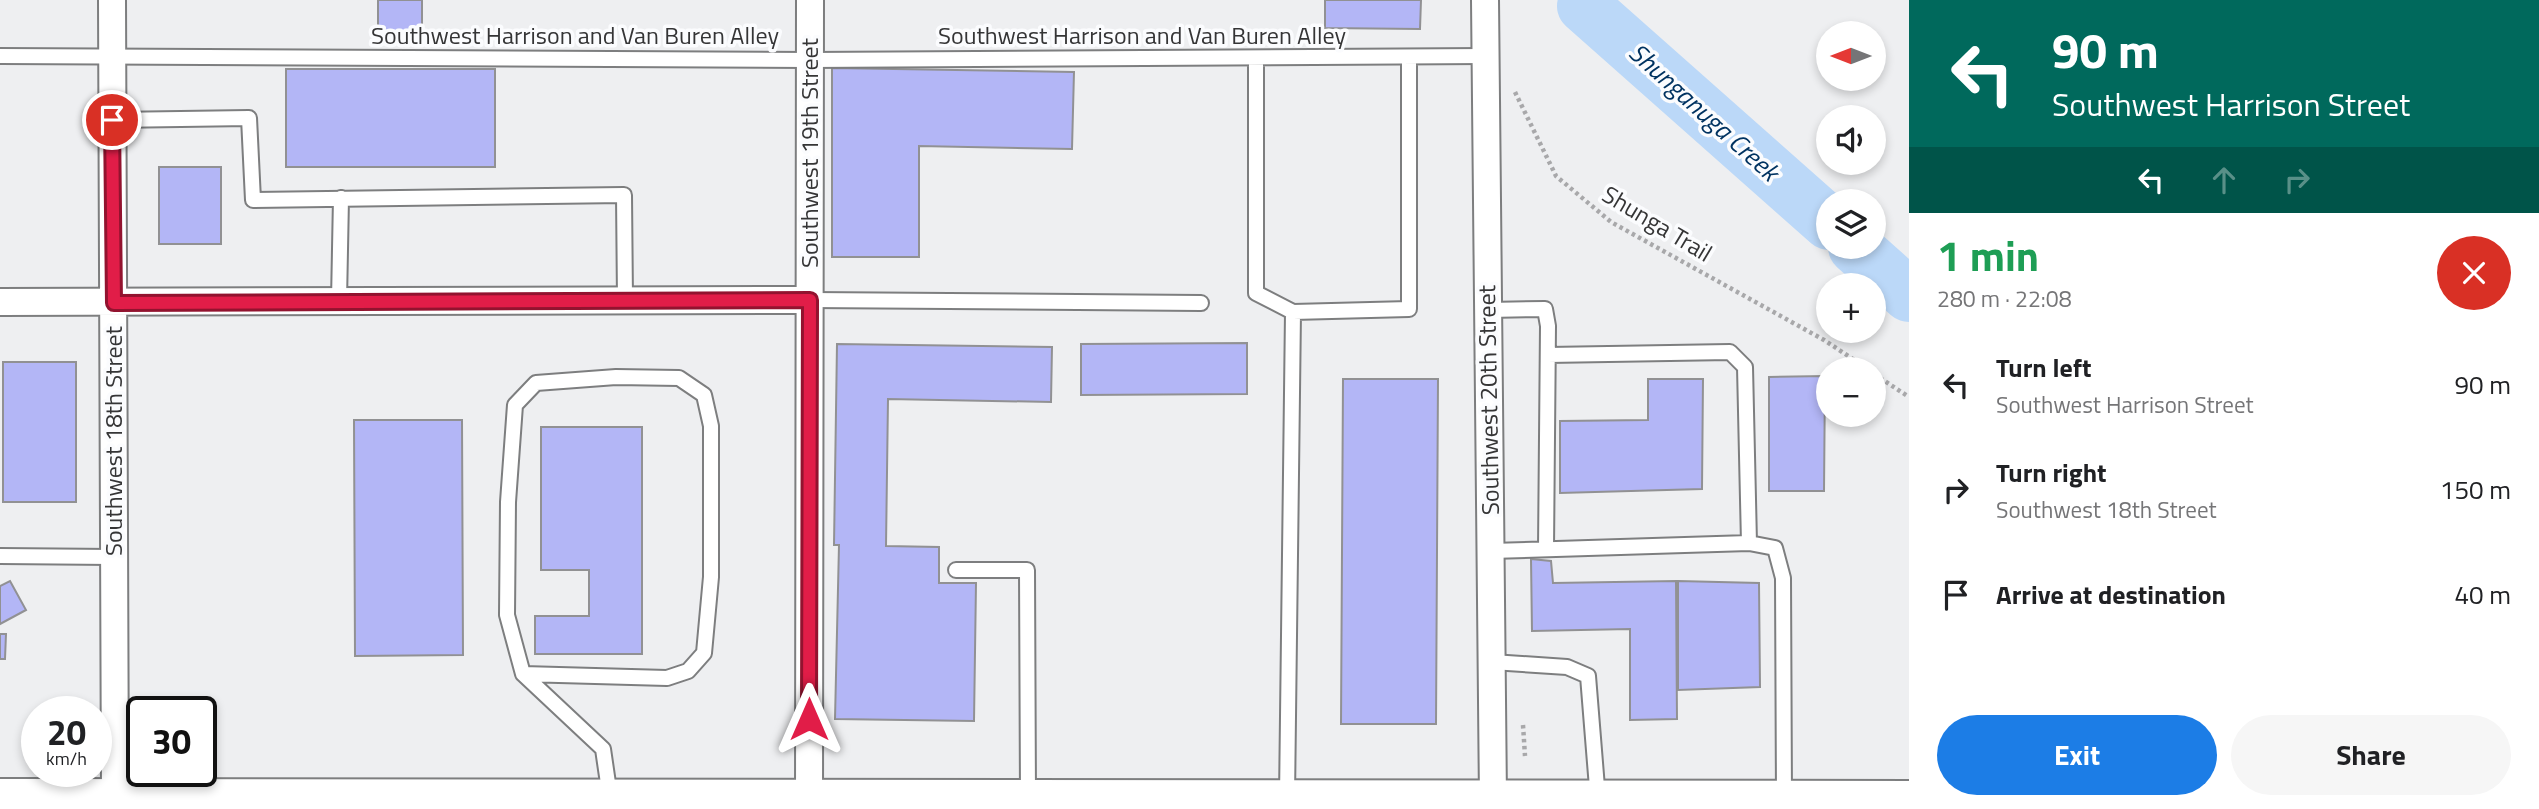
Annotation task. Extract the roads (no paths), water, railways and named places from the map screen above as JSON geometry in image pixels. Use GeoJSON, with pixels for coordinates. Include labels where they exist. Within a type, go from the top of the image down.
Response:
{"type":"FeatureCollection","features":[{"type":"Feature","properties":{"kind":"main road"},"geometry":{"type":"LineString","coordinates":[[0,797],[611,804],[809,804],[1028,799],[1909,800]]}},
{"type":"Feature","properties":{"kind":"street","name":"Southwest 18th Street"},"geometry":{"type":"LineString","coordinates":[[111,0],[115,797]]}},
{"type":"Feature","properties":{"kind":"street","name":"Southwest 19th Street"},"geometry":{"type":"LineString","coordinates":[[809,804],[810,0]]}},
{"type":"Feature","properties":{"kind":"street","name":"Southwest 20th Street"},"geometry":{"type":"LineString","coordinates":[[1485,0],[1493,800]]}},
{"type":"Feature","properties":{"kind":"street"},"geometry":{"type":"LineString","coordinates":[[0,302],[810,300]]}},
{"type":"Feature","properties":{"kind":"lane","name":"Southwest Harrison and Van Buren Alley"},"geometry":{"type":"LineString","coordinates":[[0,56],[810,60],[1486,56]]}},
{"type":"Feature","properties":{"kind":"lane"},"geometry":{"type":"LineString","coordinates":[[1256,58],[1256,293],[1293,312],[1409,309],[1409,57]]}},
{"type":"Feature","properties":{"kind":"lane"},"geometry":{"type":"LineString","coordinates":[[112,120],[249,118],[253,200],[624,195],[625,300]]}},
{"type":"Feature","properties":{"kind":"lane"},"geometry":{"type":"LineString","coordinates":[[339,301],[341,198]]}},
{"type":"Feature","properties":{"kind":"lane"},"geometry":{"type":"LineString","coordinates":[[810,300],[1201,303]]}},
{"type":"Feature","properties":{"kind":"lane"},"geometry":{"type":"LineString","coordinates":[[1488,310],[1545,309],[1548,327],[1546,548]]}},
{"type":"Feature","properties":{"kind":"lane"},"geometry":{"type":"LineString","coordinates":[[1287,799],[1293,312]]}},
{"type":"Feature","properties":{"kind":"lane"},"geometry":{"type":"LineString","coordinates":[[1548,355],[1730,352],[1745,367],[1749,543]]}},
{"type":"Feature","properties":{"kind":"lane"},"geometry":{"type":"LineString","coordinates":[[523,674],[667,678],[688,671],[704,653],[711,578],[711,426],[704,395],[679,378],[616,377],[536,383],[515,405],[508,502],[507,615],[523,674],[603,750],[611,804]]}},
{"type":"Feature","properties":{"kind":"lane"},"geometry":{"type":"LineString","coordinates":[[1490,551],[1749,543],[1775,548],[1783,578],[1784,800]]}},
{"type":"Feature","properties":{"kind":"lane"},"geometry":{"type":"LineString","coordinates":[[0,556],[113,557]]}},
{"type":"Feature","properties":{"kind":"lane"},"geometry":{"type":"LineString","coordinates":[[956,570],[1027,570],[1028,799]]}},
{"type":"Feature","properties":{"kind":"lane"},"geometry":{"type":"LineString","coordinates":[[1492,662],[1567,667],[1588,676],[1598,800]]}},
{"type":"Feature","properties":{"kind":"waterway","name":"Shunganuga Creek"},"geometry":{"type":"LineString","coordinates":[[1586,0],[1584,6],[1816,211]]}},
{"type":"Feature","properties":{"kind":"waterway","name":"Shunganuga Creek"},"geometry":{"type":"LineString","coordinates":[[1868,259],[1909,295]]}}]}
